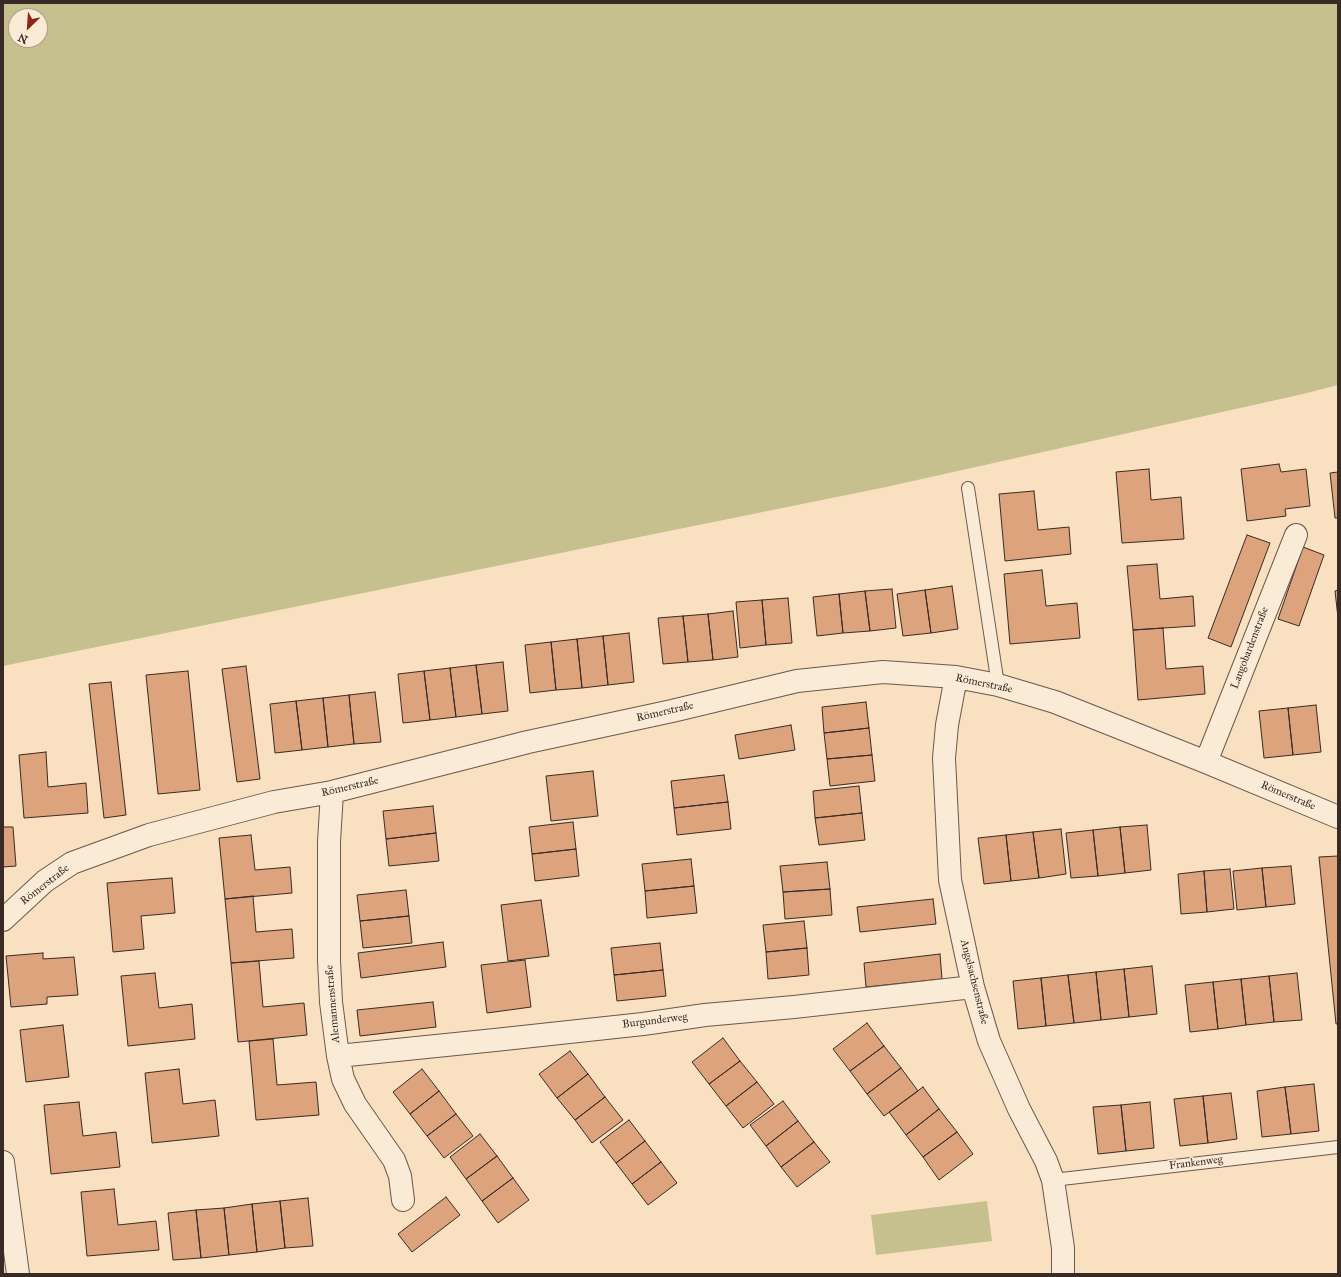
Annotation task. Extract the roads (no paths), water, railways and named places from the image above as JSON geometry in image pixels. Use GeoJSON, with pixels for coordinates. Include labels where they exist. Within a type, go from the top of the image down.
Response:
{"type":"FeatureCollection","features":[{"type":"Feature","properties":{"kind":"street","name":"Langobardenstraße"},"geometry":{"type":"LineString","coordinates":[[1206,762],[1296,535]]}},
{"type":"Feature","properties":{"kind":"street","name":"Römerstraße"},"geometry":{"type":"LineString","coordinates":[[3,920],[45,882],[72,863],[149,835],[274,802],[332,792],[528,742],[672,711],[797,680],[883,672],[956,677],[998,685],[1055,702],[1206,762],[1338,817]]}},
{"type":"Feature","properties":{"kind":"street","name":"Angelsachsenstraße"},"geometry":{"type":"LineString","coordinates":[[956,677],[947,725],[944,758],[950,880],[973,987],[989,1041],[1019,1109],[1046,1161],[1053,1180],[1063,1248],[1063,1274]]}},
{"type":"Feature","properties":{"kind":"street","name":"Alemannenstraße"},"geometry":{"type":"LineString","coordinates":[[332,792],[329,842],[329,960],[331,1002],[338,1056],[343,1079],[355,1104],[394,1160],[400,1176],[403,1200]]}},
{"type":"Feature","properties":{"kind":"street","name":"Burgunderweg"},"geometry":{"type":"LineString","coordinates":[[338,1056],[973,987]]}},
{"type":"Feature","properties":{"kind":"street"},"geometry":{"type":"LineString","coordinates":[[3,1162],[18,1274]]}},
{"type":"Feature","properties":{"kind":"lane"},"geometry":{"type":"LineString","coordinates":[[968,488],[998,685]]}},
{"type":"Feature","properties":{"kind":"lane","name":"Frankenweg"},"geometry":{"type":"LineString","coordinates":[[1053,1180],[1338,1147]]}}]}
